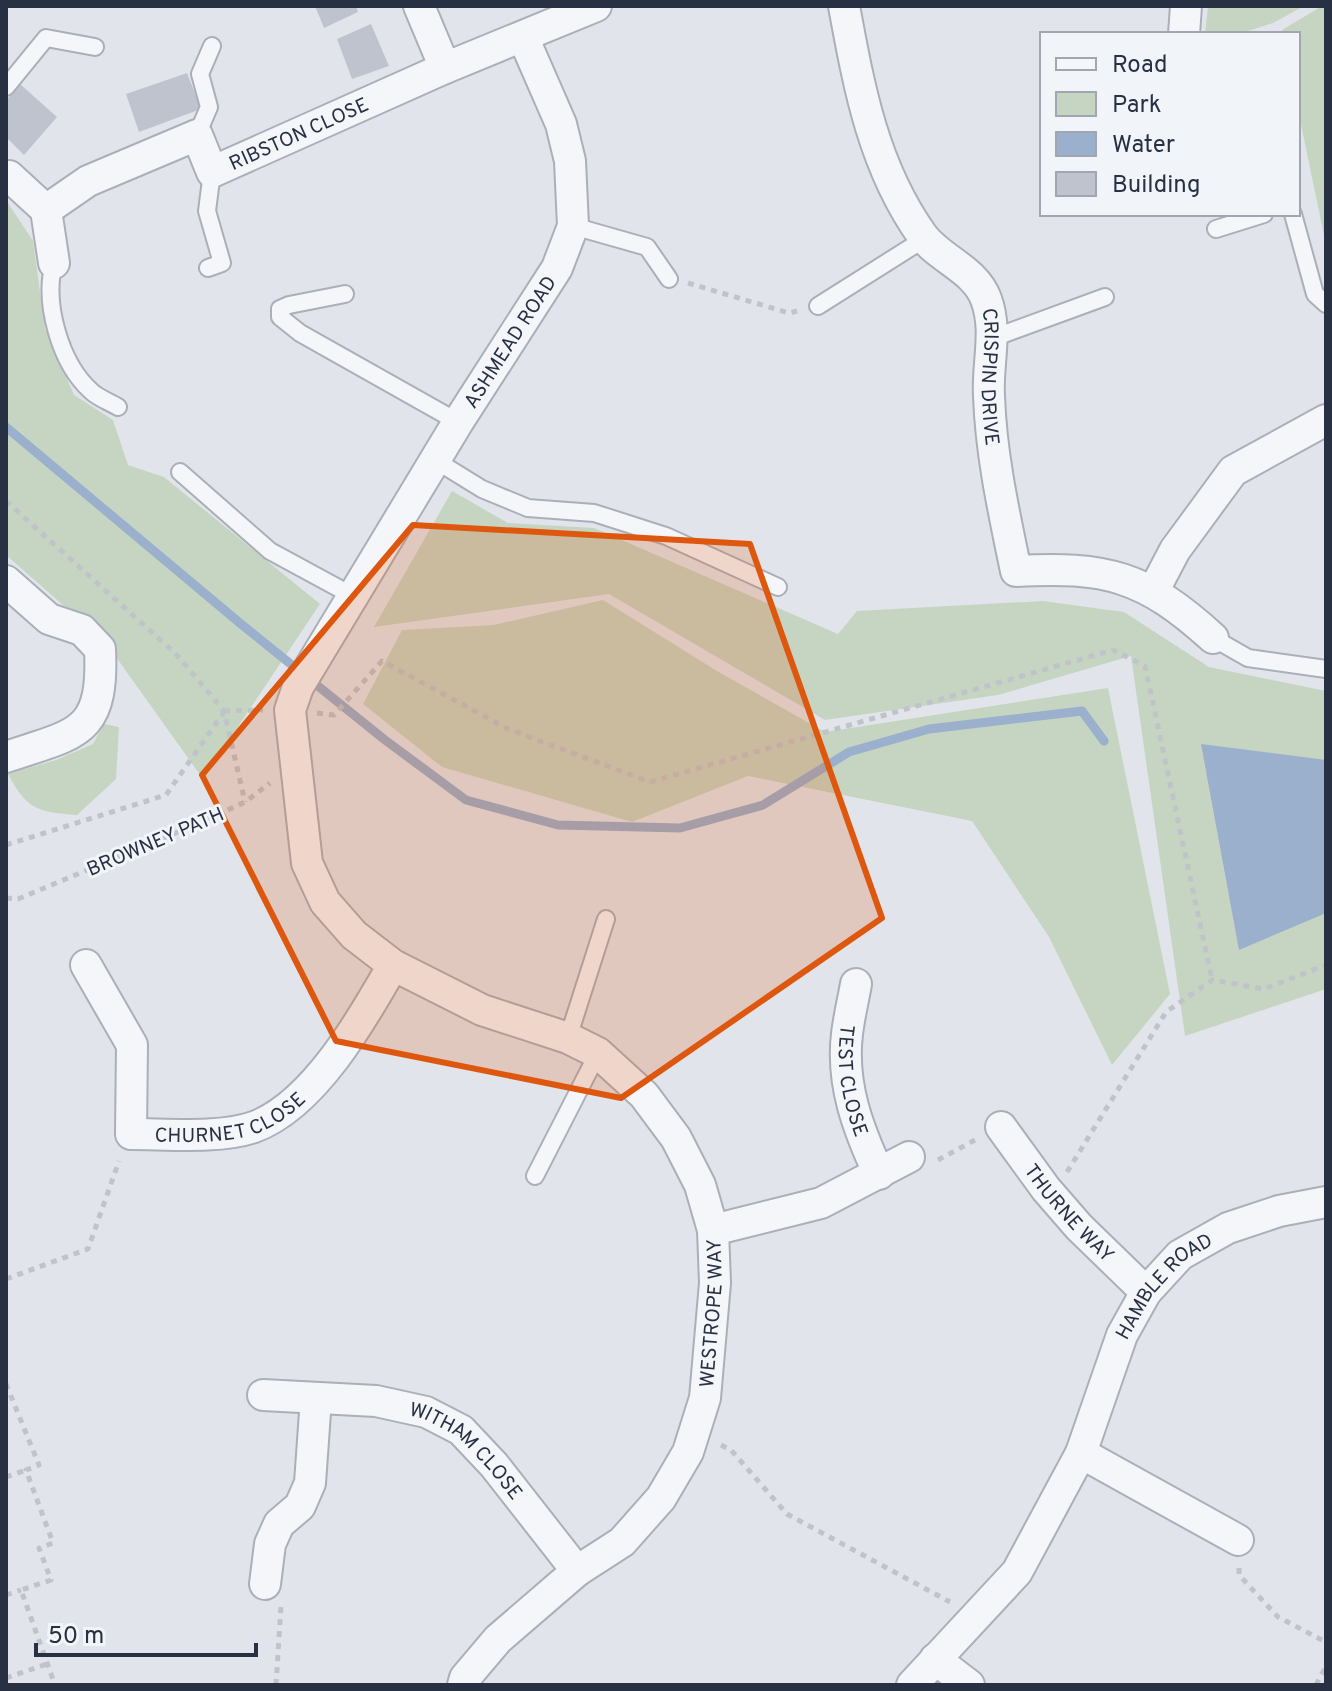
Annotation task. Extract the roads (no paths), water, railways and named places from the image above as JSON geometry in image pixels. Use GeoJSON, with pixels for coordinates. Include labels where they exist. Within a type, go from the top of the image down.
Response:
{"type":"FeatureCollection","features":[{"type":"Feature","properties":{"kind":"street"},"geometry":{"type":"LineString","coordinates":[[419,6],[445,68],[596,6]]}},
{"type":"Feature","properties":{"kind":"street","name":"CRISPIN DRIVE"},"geometry":{"type":"LineString","coordinates":[[844,6],[862,101],[881,163],[924,239],[964,269],[986,297],[993,338],[989,393],[996,463],[1016,571],[1065,568],[1113,574],[1153,592],[1184,611],[1213,638]]}},
{"type":"Feature","properties":{"kind":"street"},"geometry":{"type":"LineString","coordinates":[[1184,32],[1186,6]]}},
{"type":"Feature","properties":{"kind":"street","name":"ASHMEAD ROAD"},"geometry":{"type":"LineString","coordinates":[[295,763],[300,687],[458,422],[557,268],[573,226],[570,161],[561,124],[523,37]]}},
{"type":"Feature","properties":{"kind":"street","name":"RIBSTON CLOSE"},"geometry":{"type":"LineString","coordinates":[[197,135],[212,172],[445,68]]}},
{"type":"Feature","properties":{"kind":"street"},"geometry":{"type":"LineString","coordinates":[[46,210],[88,181],[197,135]]}},
{"type":"Feature","properties":{"kind":"street"},"geometry":{"type":"LineString","coordinates":[[8,175],[46,210],[54,263]]}},
{"type":"Feature","properties":{"kind":"street"},"geometry":{"type":"LineString","coordinates":[[1153,592],[1175,550],[1233,471],[1326,420]]}},
{"type":"Feature","properties":{"kind":"street"},"geometry":{"type":"LineString","coordinates":[[6,581],[49,619],[82,630],[100,649],[101,678],[90,719],[73,734],[6,757]]}},
{"type":"Feature","properties":{"kind":"street","name":"WESTROPE WAY"},"geometry":{"type":"LineString","coordinates":[[295,763],[307,863],[325,902],[354,935],[393,965],[482,1010],[568,1038],[598,1053],[644,1095],[676,1138],[700,1185],[713,1230],[715,1283],[705,1398],[688,1452],[661,1498],[622,1542],[577,1571],[498,1639],[465,1678],[463,1685]]}},
{"type":"Feature","properties":{"kind":"street","name":"CHURNET CLOSE"},"geometry":{"type":"LineString","coordinates":[[86,965],[132,1045],[131,1134],[203,1135],[254,1126],[294,1103],[360,1023],[393,965]]}},
{"type":"Feature","properties":{"kind":"street","name":"TEST CLOSE"},"geometry":{"type":"LineString","coordinates":[[856,984],[846,1035],[846,1081],[859,1130],[879,1174]]}},
{"type":"Feature","properties":{"kind":"street","name":"THURNE WAY"},"geometry":{"type":"LineString","coordinates":[[1001,1127],[1046,1189],[1079,1227],[1146,1292]]}},
{"type":"Feature","properties":{"kind":"street"},"geometry":{"type":"LineString","coordinates":[[713,1230],[821,1203],[909,1157]]}},
{"type":"Feature","properties":{"kind":"street","name":"HAMBLE ROAD"},"geometry":{"type":"LineString","coordinates":[[912,1685],[1017,1572],[1081,1453],[1122,1335],[1146,1292],[1180,1255],[1228,1228],[1279,1211],[1326,1202]]}},
{"type":"Feature","properties":{"kind":"street","name":"WITHAM CLOSE"},"geometry":{"type":"LineString","coordinates":[[263,1395],[376,1401],[426,1412],[461,1430],[494,1465],[577,1571]]}},
{"type":"Feature","properties":{"kind":"street"},"geometry":{"type":"LineString","coordinates":[[265,1584],[270,1544],[279,1524],[300,1506],[310,1483],[316,1398]]}},
{"type":"Feature","properties":{"kind":"street"},"geometry":{"type":"LineString","coordinates":[[1081,1453],[1238,1540]]}},
{"type":"Feature","properties":{"kind":"street"},"geometry":{"type":"LineString","coordinates":[[935,1659],[969,1685]]}},
{"type":"Feature","properties":{"kind":"lane"},"geometry":{"type":"LineString","coordinates":[[6,87],[46,38],[95,47]]}},
{"type":"Feature","properties":{"kind":"lane"},"geometry":{"type":"LineString","coordinates":[[197,135],[209,107],[200,74],[212,46]]}},
{"type":"Feature","properties":{"kind":"lane"},"geometry":{"type":"LineString","coordinates":[[208,268],[222,263],[207,211],[212,172]]}},
{"type":"Feature","properties":{"kind":"lane"},"geometry":{"type":"LineString","coordinates":[[1216,229],[1258,216]]}},
{"type":"Feature","properties":{"kind":"lane"},"geometry":{"type":"LineString","coordinates":[[1294,216],[1315,294],[1326,304]]}},
{"type":"Feature","properties":{"kind":"lane"},"geometry":{"type":"LineString","coordinates":[[573,226],[647,247],[669,279]]}},
{"type":"Feature","properties":{"kind":"lane"},"geometry":{"type":"LineString","coordinates":[[818,306],[924,239]]}},
{"type":"Feature","properties":{"kind":"lane"},"geometry":{"type":"LineString","coordinates":[[54,263],[50,279],[55,325],[71,366],[91,392],[118,407]]}},
{"type":"Feature","properties":{"kind":"lane"},"geometry":{"type":"LineString","coordinates":[[345,294],[289,305],[280,309],[280,317],[300,333],[458,422]]}},
{"type":"Feature","properties":{"kind":"lane"},"geometry":{"type":"LineString","coordinates":[[993,338],[1105,297]]}},
{"type":"Feature","properties":{"kind":"lane"},"geometry":{"type":"LineString","coordinates":[[435,460],[482,489],[528,508],[594,513],[666,536],[778,587]]}},
{"type":"Feature","properties":{"kind":"lane"},"geometry":{"type":"LineString","coordinates":[[180,472],[270,551],[353,596]]}},
{"type":"Feature","properties":{"kind":"lane"},"geometry":{"type":"LineString","coordinates":[[1213,638],[1248,658],[1326,669]]}},
{"type":"Feature","properties":{"kind":"lane"},"geometry":{"type":"LineString","coordinates":[[568,1038],[606,919]]}},
{"type":"Feature","properties":{"kind":"lane"},"geometry":{"type":"LineString","coordinates":[[535,1176],[598,1053]]}},
{"type":"Feature","properties":{"kind":"water"},"geometry":{"type":"Polygon","coordinates":[[[1201,744],[1326,760],[1326,913],[1239,950],[1201,744]]]}},
{"type":"Feature","properties":{"kind":"waterway"},"geometry":{"type":"LineString","coordinates":[[6,427],[241,624],[385,740],[466,800],[558,825],[680,828],[763,805],[849,752],[929,729],[1082,711],[1104,741]]}}]}
